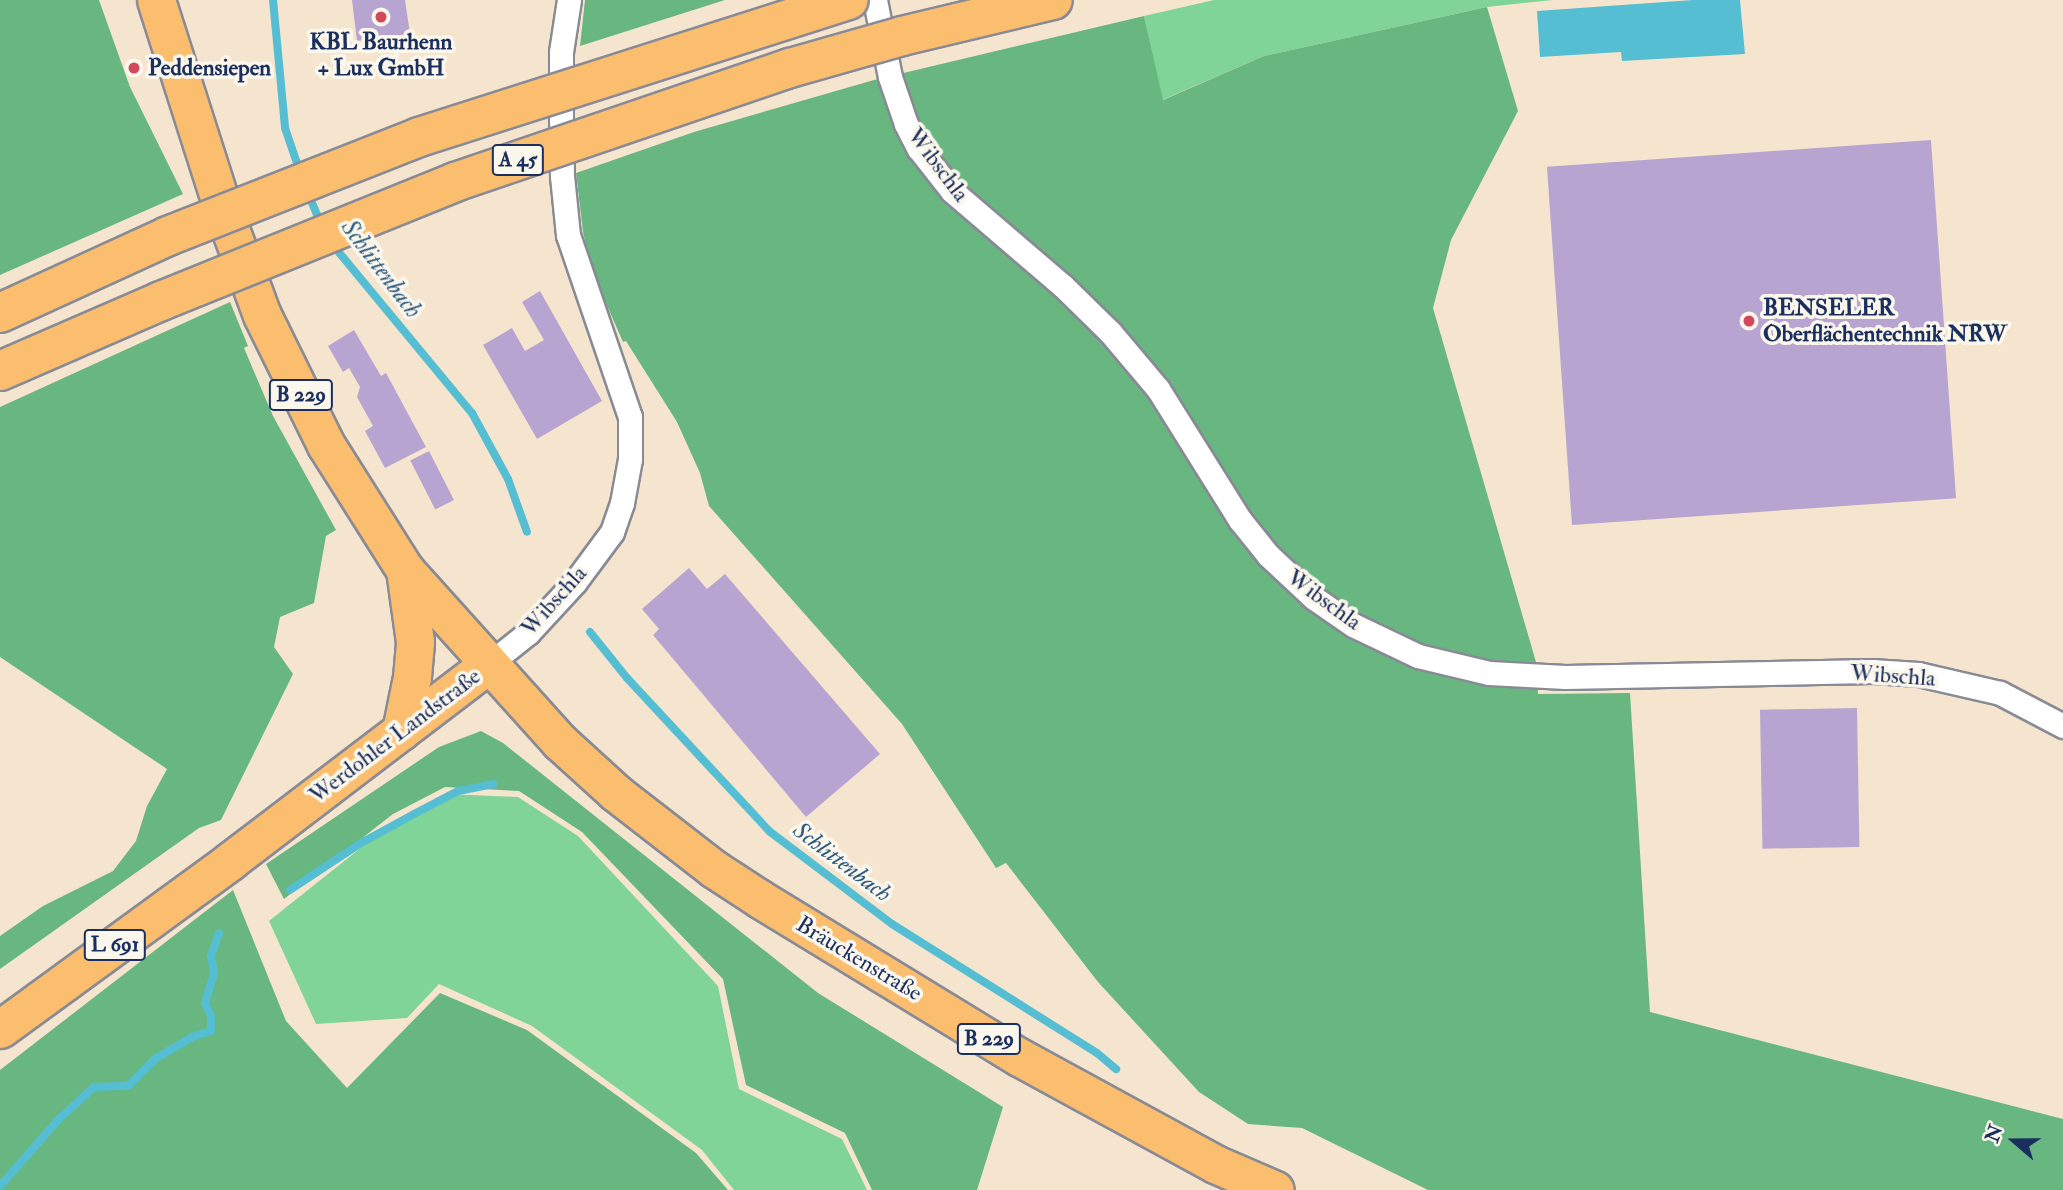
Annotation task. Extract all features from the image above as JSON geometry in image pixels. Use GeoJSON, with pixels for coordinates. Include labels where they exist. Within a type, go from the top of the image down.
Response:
{"type":"FeatureCollection","features":[{"type":"Feature","properties":{"kind":"highway","name":"A 45"},"geometry":{"type":"LineString","coordinates":[[0,313],[167,236],[419,137],[849,0]]}},
{"type":"Feature","properties":{"kind":"highway","name":"A 45"},"geometry":{"type":"LineString","coordinates":[[0,371],[161,301],[455,182],[790,68],[902,36],[1053,0]]}},
{"type":"Feature","properties":{"kind":"main road","name":"Werdohler Landstraße"},"geometry":{"type":"LineString","coordinates":[[0,1029],[230,861],[489,664],[405,570],[326,445],[262,315],[222,207],[156,0]]}},
{"type":"Feature","properties":{"kind":"main road","name":"B 229"},"geometry":{"type":"LineString","coordinates":[[401,731],[412,677],[415,642],[405,570]]}},
{"type":"Feature","properties":{"kind":"main road","name":"Bräuckenstraße"},"geometry":{"type":"LineString","coordinates":[[489,664],[560,742],[607,785],[714,869],[1019,1057],[1215,1164],[1275,1190]]}},
{"type":"Feature","properties":{"kind":"street","name":"Wibschla"},"geometry":{"type":"LineString","coordinates":[[489,664],[528,633],[575,582],[612,532],[622,503],[630,460],[630,417],[568,235],[562,176],[561,52],[569,0]]}},
{"type":"Feature","properties":{"kind":"street","name":"Wibschla"},"geometry":{"type":"LineString","coordinates":[[875,0],[890,77],[906,124],[919,149],[952,191],[1063,286],[1110,332],[1158,389],[1240,520],[1268,555],[1314,598],[1353,625],[1418,656],[1489,673],[1565,677],[1872,671],[1918,674],[2000,693],[2063,726]]}},
{"type":"Feature","properties":{"kind":"green space"},"geometry":{"type":"Polygon","coordinates":[[[0,0],[99,0],[130,87],[183,194],[0,275],[0,0]]]}},
{"type":"Feature","properties":{"kind":"green space"},"geometry":{"type":"Polygon","coordinates":[[[585,0],[725,0],[580,46],[585,0]]]}},
{"type":"Feature","properties":{"kind":"green space"},"geometry":{"type":"Polygon","coordinates":[[[1214,0],[1553,0],[1487,7],[1264,56],[1162,100],[1144,16],[1214,0]]]}},
{"type":"Feature","properties":{"kind":"green space"},"geometry":{"type":"Polygon","coordinates":[[[1487,7],[1518,111],[1451,240],[1433,308],[1536,662],[1538,694],[1630,693],[1650,1012],[2063,1119],[2063,1190],[1428,1190],[1302,1128],[1248,1124],[1199,1092],[1098,982],[1006,863],[996,868],[902,724],[709,506],[700,473],[677,422],[626,341],[623,342],[591,269],[583,232],[576,173],[694,132],[874,80],[1144,16],[1163,100],[1264,56],[1487,7]]]}},
{"type":"Feature","properties":{"kind":"green space"},"geometry":{"type":"Polygon","coordinates":[[[230,302],[248,346],[244,348],[273,416],[336,530],[326,536],[314,603],[280,617],[274,647],[293,674],[221,820],[199,828],[0,969],[0,936],[43,906],[113,871],[136,841],[147,806],[167,769],[0,657],[0,407],[230,302]]]}},
{"type":"Feature","properties":{"kind":"green space"},"geometry":{"type":"Polygon","coordinates":[[[481,731],[503,743],[818,993],[1003,1107],[977,1190],[872,1190],[845,1133],[746,1085],[723,979],[582,832],[519,791],[445,787],[393,814],[284,899],[266,864],[439,747],[481,731]]]}},
{"type":"Feature","properties":{"kind":"green space"},"geometry":{"type":"Polygon","coordinates":[[[448,794],[518,797],[578,836],[718,986],[739,1089],[842,1139],[867,1190],[734,1190],[702,1150],[532,1026],[439,984],[407,1018],[316,1024],[269,921],[397,819],[448,794]]]}},
{"type":"Feature","properties":{"kind":"green space"},"geometry":{"type":"Polygon","coordinates":[[[233,890],[286,1021],[347,1088],[440,993],[527,1030],[696,1153],[728,1190],[0,1190],[0,1070],[233,890]]]}},
{"type":"Feature","properties":{"kind":"water"},"geometry":{"type":"Polygon","coordinates":[[[1693,0],[1740,0],[1745,54],[1622,61],[1621,52],[1540,57],[1537,11],[1693,0]]]}},
{"type":"Feature","properties":{"kind":"building","name":"KBL Baurhenn + Lux GmbH"},"geometry":{"type":"Polygon","coordinates":[[[352,0],[405,0],[410,34],[357,41],[352,0]]]}},
{"type":"Feature","properties":{"kind":"building","name":"BENSELER Oberflächentechnik NRW"},"geometry":{"type":"Polygon","coordinates":[[[1931,140],[1956,498],[1572,525],[1547,167],[1931,140]]]}},
{"type":"Feature","properties":{"kind":"building"},"geometry":{"type":"Polygon","coordinates":[[[540,291],[602,401],[537,439],[483,345],[512,328],[525,351],[544,340],[522,302],[540,291]]]}},
{"type":"Feature","properties":{"kind":"building"},"geometry":{"type":"Polygon","coordinates":[[[354,330],[381,376],[386,373],[426,447],[385,468],[365,431],[373,426],[357,397],[360,387],[349,368],[343,372],[328,346],[354,330]]]}},
{"type":"Feature","properties":{"kind":"building"},"geometry":{"type":"Polygon","coordinates":[[[429,451],[454,500],[435,510],[410,461],[429,451]]]}},
{"type":"Feature","properties":{"kind":"building"},"geometry":{"type":"Polygon","coordinates":[[[689,568],[707,589],[725,574],[880,754],[806,817],[653,635],[659,629],[642,609],[689,568]]]}},
{"type":"Feature","properties":{"kind":"building"},"geometry":{"type":"Polygon","coordinates":[[[1857,708],[1859,847],[1762,849],[1760,710],[1857,708]]]}},
{"type":"Feature","properties":{"kind":"waterway","name":"Schlittenbach"},"geometry":{"type":"LineString","coordinates":[[273,0],[285,128],[300,172]]}},
{"type":"Feature","properties":{"kind":"waterway","name":"Schlittenbach"},"geometry":{"type":"LineString","coordinates":[[307,191],[321,224]]}},
{"type":"Feature","properties":{"kind":"waterway","name":"Schlittenbach"},"geometry":{"type":"LineString","coordinates":[[332,244],[472,413],[508,479],[527,532]]}},
{"type":"Feature","properties":{"kind":"waterway","name":"Schlittenbach"},"geometry":{"type":"LineString","coordinates":[[590,632],[627,678],[769,831],[892,924],[1097,1053],[1116,1069]]}},
{"type":"Feature","properties":{"kind":"waterway"},"geometry":{"type":"LineString","coordinates":[[290,890],[361,843],[458,791],[493,784]]}},
{"type":"Feature","properties":{"kind":"waterway"},"geometry":{"type":"LineString","coordinates":[[0,1186],[58,1120],[94,1087],[128,1086],[155,1059],[192,1037],[211,1031],[211,1016],[205,1003],[214,973],[211,956],[219,933]]}},
{"type":"Feature","properties":{"kind":"place","name":"KBL Baurhenn + Lux GmbH"},"geometry":{"type":"Point","coordinates":[381,17]}},
{"type":"Feature","properties":{"kind":"place","name":"Peddensiepen"},"geometry":{"type":"Point","coordinates":[134,68]}},
{"type":"Feature","properties":{"kind":"place","name":"BENSELER Oberflächentechnik NRW"},"geometry":{"type":"Point","coordinates":[1749,321]}}]}
